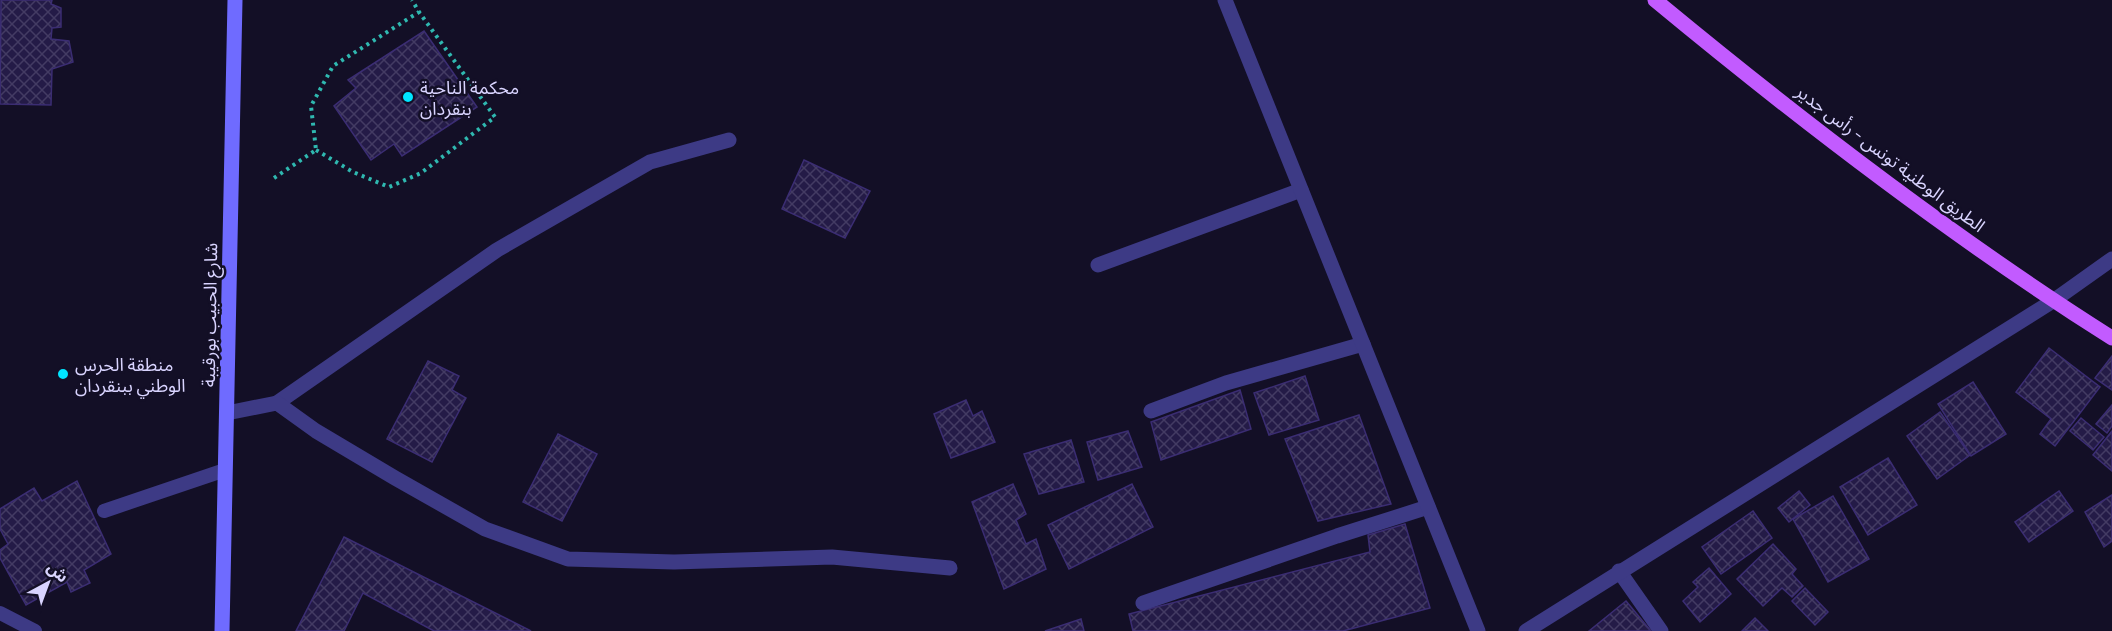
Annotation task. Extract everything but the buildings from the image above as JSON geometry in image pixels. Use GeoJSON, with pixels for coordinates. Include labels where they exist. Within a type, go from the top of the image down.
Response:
{"type":"FeatureCollection","features":[{"type":"Feature","properties":{"kind":"main road","name":"شارع الحبيب بورقيبة"},"geometry":{"type":"LineString","coordinates":[[222,631],[235,0]]}},
{"type":"Feature","properties":{"kind":"main road","name":"الطريق الوطنية تونس - رأس جدير"},"geometry":{"type":"LineString","coordinates":[[1655,0],[1732,64],[1882,178],[2053,301],[2112,338]]}},
{"type":"Feature","properties":{"kind":"street"},"geometry":{"type":"LineString","coordinates":[[1225,0],[1476,631]]}},
{"type":"Feature","properties":{"kind":"street"},"geometry":{"type":"LineString","coordinates":[[227,413],[277,403],[497,250],[650,162],[729,140]]}},
{"type":"Feature","properties":{"kind":"street"},"geometry":{"type":"LineString","coordinates":[[1098,265],[1301,190]]}},
{"type":"Feature","properties":{"kind":"street"},"geometry":{"type":"LineString","coordinates":[[1526,631],[2053,301],[2112,260]]}},
{"type":"Feature","properties":{"kind":"street"},"geometry":{"type":"LineString","coordinates":[[1151,411],[1226,383],[1363,344]]}},
{"type":"Feature","properties":{"kind":"street"},"geometry":{"type":"LineString","coordinates":[[277,403],[385,472],[485,529],[568,559],[674,562],[832,557],[950,568]]}},
{"type":"Feature","properties":{"kind":"street"},"geometry":{"type":"LineString","coordinates":[[1143,603],[1428,507]]}},
{"type":"Feature","properties":{"kind":"street"},"geometry":{"type":"LineString","coordinates":[[1619,571],[1661,631]]}},
{"type":"Feature","properties":{"kind":"lane"},"geometry":{"type":"LineString","coordinates":[[104,511],[225,470]]}},
{"type":"Feature","properties":{"kind":"lane"},"geometry":{"type":"LineString","coordinates":[[0,613],[35,631]]}},
{"type":"Feature","properties":{"kind":"path"},"geometry":{"type":"LineString","coordinates":[[316,150],[353,172],[389,187],[421,173],[495,117],[412,0]]}},
{"type":"Feature","properties":{"kind":"path"},"geometry":{"type":"LineString","coordinates":[[316,150],[311,106],[333,66],[419,12]]}},
{"type":"Feature","properties":{"kind":"path"},"geometry":{"type":"LineString","coordinates":[[274,178],[316,150]]}},
{"type":"Feature","properties":{"kind":"place","name":"محكمة الناحية بنقردان"},"geometry":{"type":"Point","coordinates":[408,97]}},
{"type":"Feature","properties":{"kind":"place","name":"منطقة الحرس الوطني ببنقردان"},"geometry":{"type":"Point","coordinates":[63,374]}}]}
